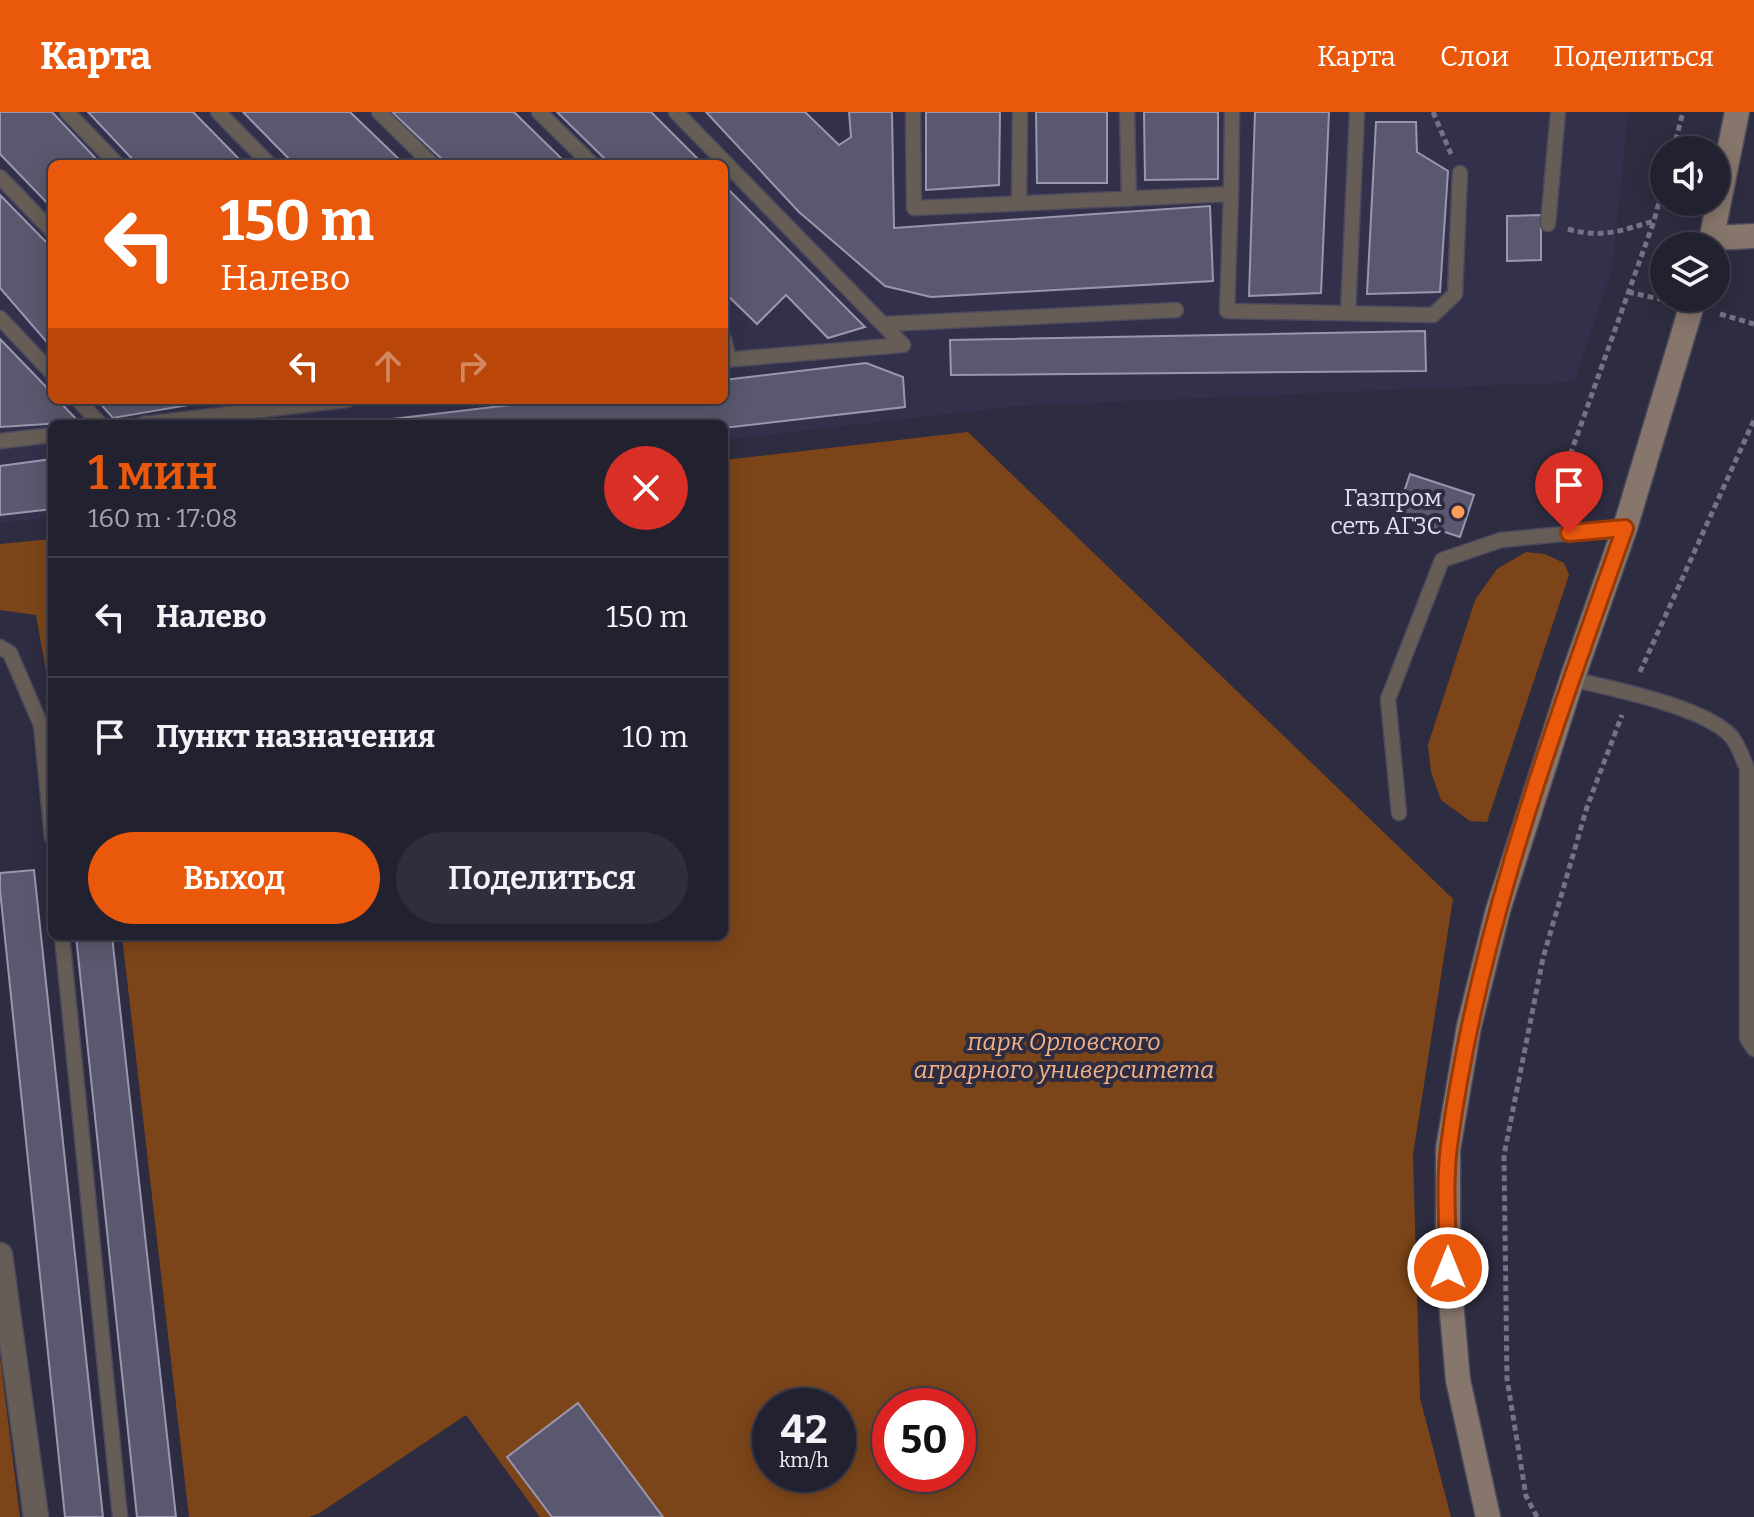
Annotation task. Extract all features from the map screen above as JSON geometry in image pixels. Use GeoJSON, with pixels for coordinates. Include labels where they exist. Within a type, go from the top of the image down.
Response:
{"type":"FeatureCollection","features":[{"type":"Feature","properties":{"kind":"main road"},"geometry":{"type":"LineString","coordinates":[[1713,232],[1737,112]]}},
{"type":"Feature","properties":{"kind":"main road"},"geometry":{"type":"LineString","coordinates":[[1730,239],[1754,236]]}},
{"type":"Feature","properties":{"kind":"main road"},"geometry":{"type":"LineString","coordinates":[[1488,1517],[1458,1380],[1448,1268],[1448,1149],[1469,1026],[1498,910],[1572,679],[1625,528],[1690,312]]}},
{"type":"Feature","properties":{"kind":"street"},"geometry":{"type":"LineString","coordinates":[[0,1255],[5,1330],[36,1517]]}},
{"type":"Feature","properties":{"kind":"lane"},"geometry":{"type":"LineString","coordinates":[[67,112],[113,160]]}},
{"type":"Feature","properties":{"kind":"lane"},"geometry":{"type":"LineString","coordinates":[[218,112],[265,160]]}},
{"type":"Feature","properties":{"kind":"lane"},"geometry":{"type":"LineString","coordinates":[[379,112],[428,160]]}},
{"type":"Feature","properties":{"kind":"lane"},"geometry":{"type":"LineString","coordinates":[[539,112],[588,160]]}},
{"type":"Feature","properties":{"kind":"lane"},"geometry":{"type":"LineString","coordinates":[[676,112],[723,160]]}},
{"type":"Feature","properties":{"kind":"lane"},"geometry":{"type":"LineString","coordinates":[[913,112],[914,208],[1231,194]]}},
{"type":"Feature","properties":{"kind":"lane"},"geometry":{"type":"LineString","coordinates":[[1019,203],[1020,112]]}},
{"type":"Feature","properties":{"kind":"lane"},"geometry":{"type":"LineString","coordinates":[[1127,112],[1129,199]]}},
{"type":"Feature","properties":{"kind":"lane"},"geometry":{"type":"LineString","coordinates":[[1232,112],[1227,311],[1433,315],[1455,294],[1460,173]]}},
{"type":"Feature","properties":{"kind":"lane"},"geometry":{"type":"LineString","coordinates":[[1348,313],[1357,112]]}},
{"type":"Feature","properties":{"kind":"lane"},"geometry":{"type":"LineString","coordinates":[[1548,224],[1558,112]]}},
{"type":"Feature","properties":{"kind":"lane"},"geometry":{"type":"LineString","coordinates":[[728,165],[903,345],[728,360]]}},
{"type":"Feature","properties":{"kind":"lane"},"geometry":{"type":"LineString","coordinates":[[0,177],[48,227]]}},
{"type":"Feature","properties":{"kind":"lane"},"geometry":{"type":"LineString","coordinates":[[885,324],[1176,310]]}},
{"type":"Feature","properties":{"kind":"lane"},"geometry":{"type":"LineString","coordinates":[[0,318],[48,369]]}},
{"type":"Feature","properties":{"kind":"lane"},"geometry":{"type":"LineString","coordinates":[[82,404],[96,420]]}},
{"type":"Feature","properties":{"kind":"lane"},"geometry":{"type":"LineString","coordinates":[[220,404],[230,414]]}},
{"type":"Feature","properties":{"kind":"lane"},"geometry":{"type":"LineString","coordinates":[[178,420],[309,404]]}},
{"type":"Feature","properties":{"kind":"lane"},"geometry":{"type":"LineString","coordinates":[[0,441],[48,435]]}},
{"type":"Feature","properties":{"kind":"lane"},"geometry":{"type":"LineString","coordinates":[[1399,813],[1388,699],[1442,560],[1501,540],[1625,528]]}},
{"type":"Feature","properties":{"kind":"lane"},"geometry":{"type":"LineString","coordinates":[[0,647],[10,653],[41,725],[48,796]]}},
{"type":"Feature","properties":{"kind":"lane"},"geometry":{"type":"LineString","coordinates":[[1572,679],[1630,693],[1704,718],[1731,736],[1747,768],[1747,1038],[1754,1049]]}},
{"type":"Feature","properties":{"kind":"lane"},"geometry":{"type":"LineString","coordinates":[[62,940],[120,1517]]}},
{"type":"Feature","properties":{"kind":"path"},"geometry":{"type":"LineString","coordinates":[[1433,112],[1460,173]]}},
{"type":"Feature","properties":{"kind":"path"},"geometry":{"type":"LineString","coordinates":[[1677,136],[1683,112]]}},
{"type":"Feature","properties":{"kind":"path"},"geometry":{"type":"LineString","coordinates":[[1541,536],[1655,216]]}},
{"type":"Feature","properties":{"kind":"path"},"geometry":{"type":"LineString","coordinates":[[1548,224],[1587,235],[1613,233],[1654,221]]}},
{"type":"Feature","properties":{"kind":"path"},"geometry":{"type":"LineString","coordinates":[[1537,1517],[1526,1496],[1507,1379],[1504,1155],[1543,958],[1587,807],[1630,693],[1754,420]]}},
{"type":"Feature","properties":{"kind":"shaded area"},"geometry":{"type":"Polygon","coordinates":[[[0,112],[1628,112],[1612,270],[1574,382],[1019,406],[728,440],[728,420],[48,420],[48,517],[0,523],[0,112]]]}},
{"type":"Feature","properties":{"kind":"green space","name":"парк Орловского аграрного университета"},"geometry":{"type":"Polygon","coordinates":[[[968,432],[1453,899],[1413,1155],[1420,1398],[1451,1517],[540,1517],[466,1415],[309,1517],[189,1517],[122,940],[728,940],[728,460],[968,432]]]}},
{"type":"Feature","properties":{"kind":"green space"},"geometry":{"type":"Polygon","coordinates":[[[48,539],[48,682],[36,615],[0,610],[0,544],[48,539]]]}},
{"type":"Feature","properties":{"kind":"green space"},"geometry":{"type":"Polygon","coordinates":[[[1526,552],[1545,554],[1564,563],[1569,575],[1487,822],[1470,821],[1441,800],[1431,772],[1428,745],[1475,600],[1497,569],[1526,552]]]}},
{"type":"Feature","properties":{"kind":"green space"},"geometry":{"type":"Polygon","coordinates":[[[0,1357],[20,1517],[0,1517],[0,1357]]]}},
{"type":"Feature","properties":{"kind":"building"},"geometry":{"type":"Polygon","coordinates":[[[0,112],[52,112],[97,160],[48,160],[48,204],[0,154],[0,112]]]}},
{"type":"Feature","properties":{"kind":"building"},"geometry":{"type":"Polygon","coordinates":[[[88,112],[193,112],[240,160],[133,160],[88,112]]]}},
{"type":"Feature","properties":{"kind":"building"},"geometry":{"type":"Polygon","coordinates":[[[243,112],[350,112],[400,160],[290,160],[243,112]]]}},
{"type":"Feature","properties":{"kind":"building"},"geometry":{"type":"Polygon","coordinates":[[[392,112],[514,112],[563,160],[443,160],[392,112]]]}},
{"type":"Feature","properties":{"kind":"building"},"geometry":{"type":"Polygon","coordinates":[[[557,112],[651,112],[699,160],[606,160],[557,112]]]}},
{"type":"Feature","properties":{"kind":"building"},"geometry":{"type":"Polygon","coordinates":[[[706,112],[805,112],[839,145],[851,137],[849,112],[892,112],[894,228],[1210,206],[1213,281],[931,297],[885,286],[799,212],[706,112]]]}},
{"type":"Feature","properties":{"kind":"building"},"geometry":{"type":"Polygon","coordinates":[[[926,112],[1000,112],[999,185],[926,190],[926,112]]]}},
{"type":"Feature","properties":{"kind":"building"},"geometry":{"type":"Polygon","coordinates":[[[1036,112],[1107,112],[1107,183],[1037,183],[1036,112]]]}},
{"type":"Feature","properties":{"kind":"building"},"geometry":{"type":"Polygon","coordinates":[[[1144,112],[1218,112],[1218,179],[1145,180],[1144,112]]]}},
{"type":"Feature","properties":{"kind":"building"},"geometry":{"type":"Polygon","coordinates":[[[1255,112],[1329,112],[1321,293],[1249,296],[1255,112]]]}},
{"type":"Feature","properties":{"kind":"building"},"geometry":{"type":"Polygon","coordinates":[[[1376,122],[1416,122],[1417,152],[1448,171],[1440,292],[1367,294],[1376,122]]]}},
{"type":"Feature","properties":{"kind":"building"},"geometry":{"type":"Polygon","coordinates":[[[728,189],[865,327],[828,338],[786,295],[757,324],[728,296],[728,189]]]}},
{"type":"Feature","properties":{"kind":"building"},"geometry":{"type":"Polygon","coordinates":[[[0,195],[48,244],[48,343],[0,288],[0,195]]]}},
{"type":"Feature","properties":{"kind":"building"},"geometry":{"type":"Polygon","coordinates":[[[1541,215],[1541,260],[1507,261],[1507,216],[1541,215]]]}},
{"type":"Feature","properties":{"kind":"building"},"geometry":{"type":"Polygon","coordinates":[[[1425,331],[1426,371],[951,375],[950,340],[1425,331]]]}},
{"type":"Feature","properties":{"kind":"building"},"geometry":{"type":"Polygon","coordinates":[[[0,339],[48,389],[48,404],[62,404],[77,420],[48,420],[48,424],[0,427],[0,339]]]}},
{"type":"Feature","properties":{"kind":"building"},"geometry":{"type":"Polygon","coordinates":[[[866,363],[903,377],[905,407],[728,428],[728,420],[384,420],[519,404],[728,404],[728,380],[866,363]]]}},
{"type":"Feature","properties":{"kind":"building"},"geometry":{"type":"Polygon","coordinates":[[[101,404],[194,404],[113,418],[101,404]]]}},
{"type":"Feature","properties":{"kind":"building"},"geometry":{"type":"Polygon","coordinates":[[[48,460],[48,509],[0,515],[0,466],[48,460]]]}},
{"type":"Feature","properties":{"kind":"building"},"geometry":{"type":"Polygon","coordinates":[[[1410,474],[1474,495],[1460,537],[1396,516],[1410,474]]]}},
{"type":"Feature","properties":{"kind":"building"},"geometry":{"type":"Polygon","coordinates":[[[34,870],[103,1517],[65,1517],[0,890],[0,873],[34,870]]]}},
{"type":"Feature","properties":{"kind":"building"},"geometry":{"type":"Polygon","coordinates":[[[76,940],[112,940],[176,1517],[137,1517],[76,940]]]}},
{"type":"Feature","properties":{"kind":"building"},"geometry":{"type":"Polygon","coordinates":[[[578,1403],[663,1517],[552,1517],[507,1457],[578,1403]]]}},
{"type":"Feature","properties":{"kind":"place","name":"Газпром сеть АГЗС"},"geometry":{"type":"Point","coordinates":[1458,512]}},
{"type":"Feature","properties":{"kind":"route"},"geometry":{"type":"LineString","coordinates":[[1448,1268],[1448,1149],[1469,1026],[1498,910],[1572,679],[1625,528],[1569,533]]}}]}
